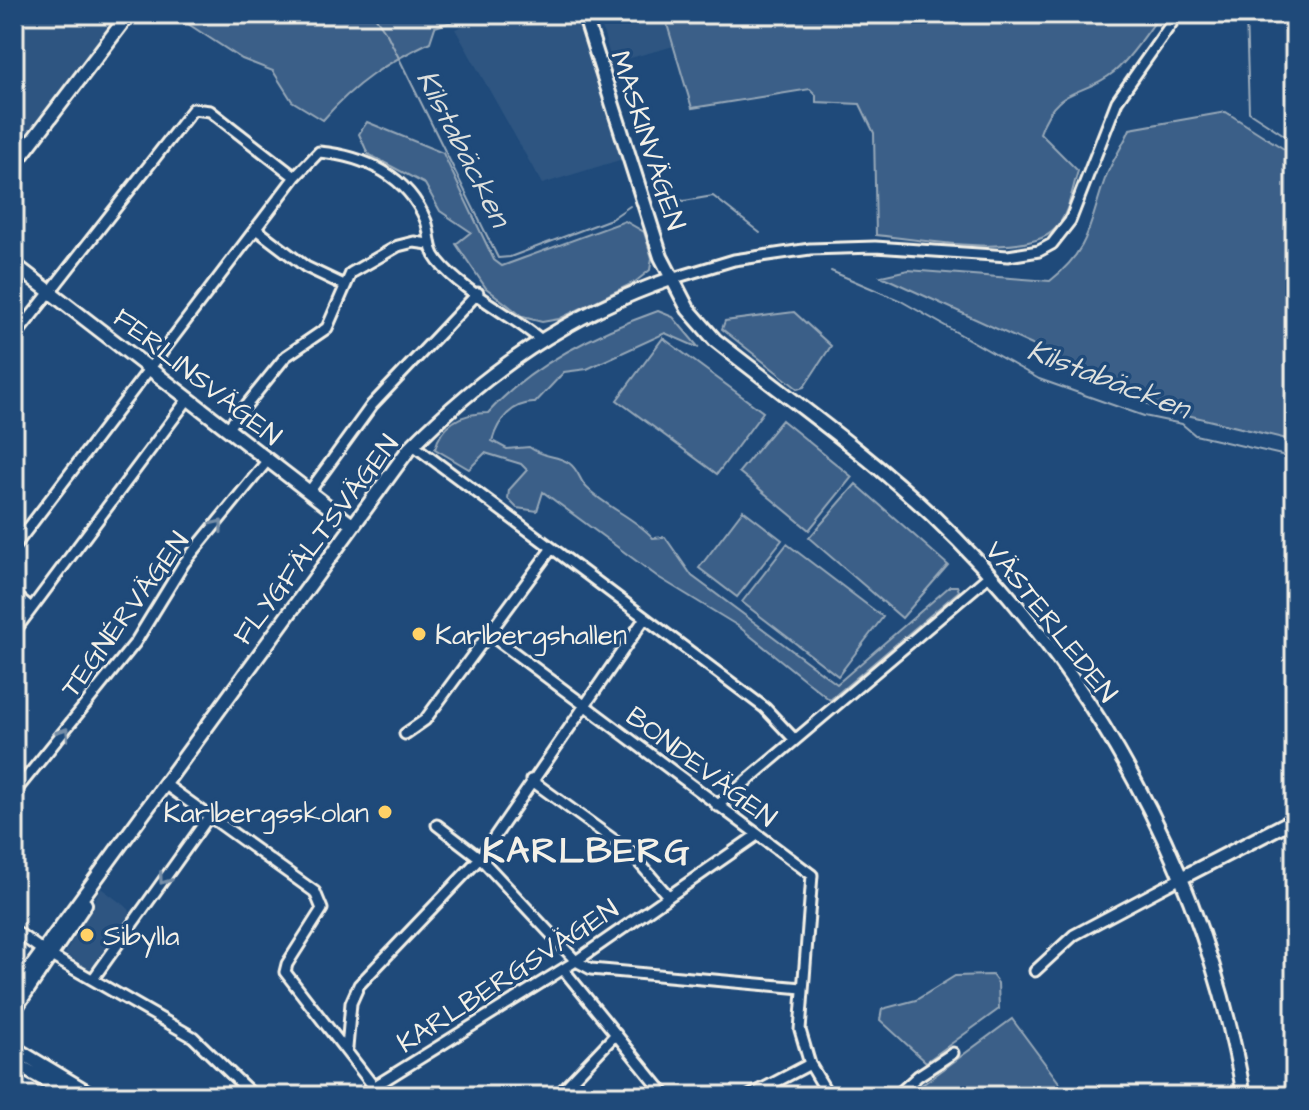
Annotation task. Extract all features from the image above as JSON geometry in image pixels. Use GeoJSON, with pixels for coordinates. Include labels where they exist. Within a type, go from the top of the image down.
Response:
{"type":"FeatureCollection","features":[{"type":"Feature","properties":{"kind":"street"},"geometry":{"type":"LineString","coordinates":[[14,165],[129,14]]}},
{"type":"Feature","properties":{"kind":"street","name":"MASKINVÄGEN"},"geometry":{"type":"LineString","coordinates":[[584,14],[671,279]]}},
{"type":"Feature","properties":{"kind":"street"},"geometry":{"type":"LineString","coordinates":[[671,279],[734,260],[810,249],[875,247],[1008,256],[1039,251],[1052,244],[1070,221],[1117,101],[1178,14]]}},
{"type":"Feature","properties":{"kind":"street"},"geometry":{"type":"LineString","coordinates":[[14,338],[195,109],[210,111],[295,177]]}},
{"type":"Feature","properties":{"kind":"street"},"geometry":{"type":"LineString","coordinates":[[14,547],[295,177],[319,152],[373,165],[402,184],[413,197],[428,227],[429,244],[442,265],[541,340]]}},
{"type":"Feature","properties":{"kind":"street"},"geometry":{"type":"LineString","coordinates":[[256,229],[306,267],[344,285]]}},
{"type":"Feature","properties":{"kind":"street"},"geometry":{"type":"LineString","coordinates":[[227,429],[286,356],[327,328],[351,273],[379,255],[414,242],[429,244]]}},
{"type":"Feature","properties":{"kind":"street","name":"FERLINSVÄGEN"},"geometry":{"type":"LineString","coordinates":[[14,264],[352,525]]}},
{"type":"Feature","properties":{"kind":"street","name":"FLYGFÄLTSVÄGEN"},"geometry":{"type":"LineString","coordinates":[[14,1010],[102,873],[413,445],[487,376],[541,340],[594,309],[671,279]]}},
{"type":"Feature","properties":{"kind":"street","name":"VÄSTERLEDEN"},"geometry":{"type":"LineString","coordinates":[[671,279],[695,320],[715,340],[889,476],[990,575],[1048,644],[1096,714],[1140,790],[1181,878],[1211,962],[1244,1096]]}},
{"type":"Feature","properties":{"kind":"street"},"geometry":{"type":"LineString","coordinates":[[309,492],[379,397],[478,293]]}},
{"type":"Feature","properties":{"kind":"street"},"geometry":{"type":"LineString","coordinates":[[14,632],[188,399]]}},
{"type":"Feature","properties":{"kind":"street"},"geometry":{"type":"LineString","coordinates":[[413,445],[765,708],[795,740]]}},
{"type":"Feature","properties":{"kind":"street","name":"TEGNÉRVÄGEN"},"geometry":{"type":"LineString","coordinates":[[14,793],[135,643],[184,563],[268,460]]}},
{"type":"Feature","properties":{"kind":"street"},"geometry":{"type":"LineString","coordinates":[[405,734],[425,720],[552,548]]}},
{"type":"Feature","properties":{"kind":"street"},"geometry":{"type":"LineString","coordinates":[[717,806],[990,575]]}},
{"type":"Feature","properties":{"kind":"street"},"geometry":{"type":"LineString","coordinates":[[14,594],[31,608]]}},
{"type":"Feature","properties":{"kind":"street"},"geometry":{"type":"LineString","coordinates":[[347,1048],[351,1003],[359,985],[480,858],[645,618]]}},
{"type":"Feature","properties":{"kind":"street","name":"BONDEVÄGEN"},"geometry":{"type":"LineString","coordinates":[[489,634],[812,875],[801,1038],[810,1064],[829,1096]]}},
{"type":"Feature","properties":{"kind":"street"},"geometry":{"type":"LineString","coordinates":[[531,780],[629,851],[668,896]]}},
{"type":"Feature","properties":{"kind":"street"},"geometry":{"type":"LineString","coordinates":[[166,785],[313,890],[320,900],[319,918],[287,964],[285,972],[347,1048],[374,1087]]}},
{"type":"Feature","properties":{"kind":"street"},"geometry":{"type":"LineString","coordinates":[[93,979],[210,815]]}},
{"type":"Feature","properties":{"kind":"street"},"geometry":{"type":"LineString","coordinates":[[1035,971],[1074,935],[1295,819]]}},
{"type":"Feature","properties":{"kind":"street"},"geometry":{"type":"LineString","coordinates":[[437,825],[480,858],[576,961],[607,971],[802,988]]}},
{"type":"Feature","properties":{"kind":"street","name":"KARLBERGSVÄGEN"},"geometry":{"type":"LineString","coordinates":[[359,1096],[576,961],[757,835]]}},
{"type":"Feature","properties":{"kind":"street"},"geometry":{"type":"LineString","coordinates":[[14,930],[48,954],[193,1037],[254,1096]]}},
{"type":"Feature","properties":{"kind":"street","name":"FLYGFÄLTSVÄGEN"},"geometry":{"type":"LineString","coordinates":[[14,991],[48,954]]}},
{"type":"Feature","properties":{"kind":"street"},"geometry":{"type":"LineString","coordinates":[[563,969],[666,1096]]}},
{"type":"Feature","properties":{"kind":"street"},"geometry":{"type":"LineString","coordinates":[[557,1096],[616,1034]]}},
{"type":"Feature","properties":{"kind":"street"},"geometry":{"type":"LineString","coordinates":[[14,1048],[94,1096]]}},
{"type":"Feature","properties":{"kind":"street"},"geometry":{"type":"LineString","coordinates":[[896,1096],[918,1076],[953,1053]]}},
{"type":"Feature","properties":{"kind":"street"},"geometry":{"type":"LineString","coordinates":[[14,1063],[74,1096]]}},
{"type":"Feature","properties":{"kind":"street"},"geometry":{"type":"LineString","coordinates":[[749,1096],[810,1064]]}},
{"type":"Feature","properties":{"kind":"shaded area"},"geometry":{"type":"Polygon","coordinates":[[[14,14],[120,14],[14,154],[14,14]]]}},
{"type":"Feature","properties":{"kind":"shaded area"},"geometry":{"type":"Polygon","coordinates":[[[466,14],[465,18],[435,27],[430,42],[372,75],[323,120],[292,101],[273,71],[242,59],[182,20],[181,15],[466,14]]]}},
{"type":"Feature","properties":{"kind":"shaded area"},"geometry":{"type":"Polygon","coordinates":[[[496,14],[578,14],[623,159],[542,184],[455,29],[496,14]]]}},
{"type":"Feature","properties":{"kind":"shaded area"},"geometry":{"type":"Polygon","coordinates":[[[598,14],[664,14],[674,46],[612,63],[598,14]]]}},
{"type":"Feature","properties":{"kind":"shaded area"},"geometry":{"type":"Polygon","coordinates":[[[664,14],[1161,14],[1121,66],[1102,80],[1062,99],[1047,117],[1040,133],[1078,171],[1060,223],[1041,238],[1021,244],[996,246],[876,235],[874,133],[860,104],[816,102],[816,95],[810,89],[692,108],[664,14]]]}},
{"type":"Feature","properties":{"kind":"shaded area"},"geometry":{"type":"Polygon","coordinates":[[[1281,14],[1295,14],[1295,99],[1284,100],[1281,14]]]}},
{"type":"Feature","properties":{"kind":"shaded area"},"geometry":{"type":"Polygon","coordinates":[[[1226,112],[1295,156],[1295,441],[1154,407],[1041,349],[881,276],[908,270],[1050,281],[1081,247],[1108,173],[1130,129],[1226,112]]]}},
{"type":"Feature","properties":{"kind":"shaded area"},"geometry":{"type":"Polygon","coordinates":[[[367,122],[443,153],[494,260],[502,266],[625,221],[644,232],[652,258],[650,270],[635,282],[559,319],[542,322],[523,317],[486,288],[456,244],[471,232],[440,211],[425,184],[368,154],[359,134],[367,122]]]}},
{"type":"Feature","properties":{"kind":"shaded area"},"geometry":{"type":"Polygon","coordinates":[[[658,311],[673,317],[699,348],[665,333],[587,369],[564,372],[535,403],[513,409],[498,426],[492,441],[507,449],[529,447],[569,463],[595,495],[653,538],[665,537],[692,576],[837,684],[950,586],[957,586],[959,591],[830,700],[738,626],[658,577],[543,492],[537,511],[517,508],[508,499],[509,490],[527,470],[521,464],[485,453],[469,469],[435,449],[443,432],[455,421],[488,413],[524,379],[566,352],[611,329],[658,311]]]}},
{"type":"Feature","properties":{"kind":"shaded area"},"geometry":{"type":"Polygon","coordinates":[[[794,312],[831,346],[804,387],[798,389],[722,329],[725,321],[794,312]]]}},
{"type":"Feature","properties":{"kind":"shaded area"},"geometry":{"type":"Polygon","coordinates":[[[663,338],[763,412],[717,474],[617,400],[663,338]]]}},
{"type":"Feature","properties":{"kind":"shaded area"},"geometry":{"type":"Polygon","coordinates":[[[782,420],[852,477],[809,530],[739,472],[782,420]]]}},
{"type":"Feature","properties":{"kind":"shaded area"},"geometry":{"type":"Polygon","coordinates":[[[856,484],[948,565],[902,618],[809,538],[856,484]]]}},
{"type":"Feature","properties":{"kind":"shaded area"},"geometry":{"type":"Polygon","coordinates":[[[743,510],[782,540],[737,597],[699,568],[743,510]]]}},
{"type":"Feature","properties":{"kind":"shaded area"},"geometry":{"type":"Polygon","coordinates":[[[787,544],[883,617],[838,676],[742,602],[787,544]]]}},
{"type":"Feature","properties":{"kind":"shaded area"},"geometry":{"type":"Polygon","coordinates":[[[101,888],[129,909],[132,918],[90,970],[65,954],[101,888]]]}},
{"type":"Feature","properties":{"kind":"shaded area"},"geometry":{"type":"Polygon","coordinates":[[[992,975],[998,983],[999,1009],[926,1062],[880,1020],[882,1009],[916,1000],[955,976],[992,975]]]}},
{"type":"Feature","properties":{"kind":"shaded area"},"geometry":{"type":"Polygon","coordinates":[[[1012,1019],[1069,1096],[907,1096],[1012,1019]]]}},
{"type":"Feature","properties":{"kind":"waterway","name":"Kilstabäcken"},"geometry":{"type":"LineString","coordinates":[[373,14],[387,34],[498,258],[510,257],[611,219],[630,206]]}},
{"type":"Feature","properties":{"kind":"waterway"},"geometry":{"type":"LineString","coordinates":[[1246,14],[1249,112],[1295,142]]}},
{"type":"Feature","properties":{"kind":"waterway","name":"Kilstabäcken"},"geometry":{"type":"LineString","coordinates":[[661,195],[684,201],[713,196],[760,233]]}},
{"type":"Feature","properties":{"kind":"waterway","name":"Kilstabäcken"},"geometry":{"type":"LineString","coordinates":[[831,271],[901,301],[1039,379],[1144,416],[1182,424],[1195,435],[1295,458]]}},
{"type":"Feature","properties":{"kind":"place","name":"Karlbergshallen"},"geometry":{"type":"Point","coordinates":[419,634]}},
{"type":"Feature","properties":{"kind":"place","name":"Karlbergsskolan"},"geometry":{"type":"Point","coordinates":[385,812]}},
{"type":"Feature","properties":{"kind":"place","name":"Sibylla"},"geometry":{"type":"Point","coordinates":[87,935]}},
{"type":"Feature","properties":{"kind":"district","name":"KARLBERG"},"geometry":{"type":"Point","coordinates":[587,849]}}]}
